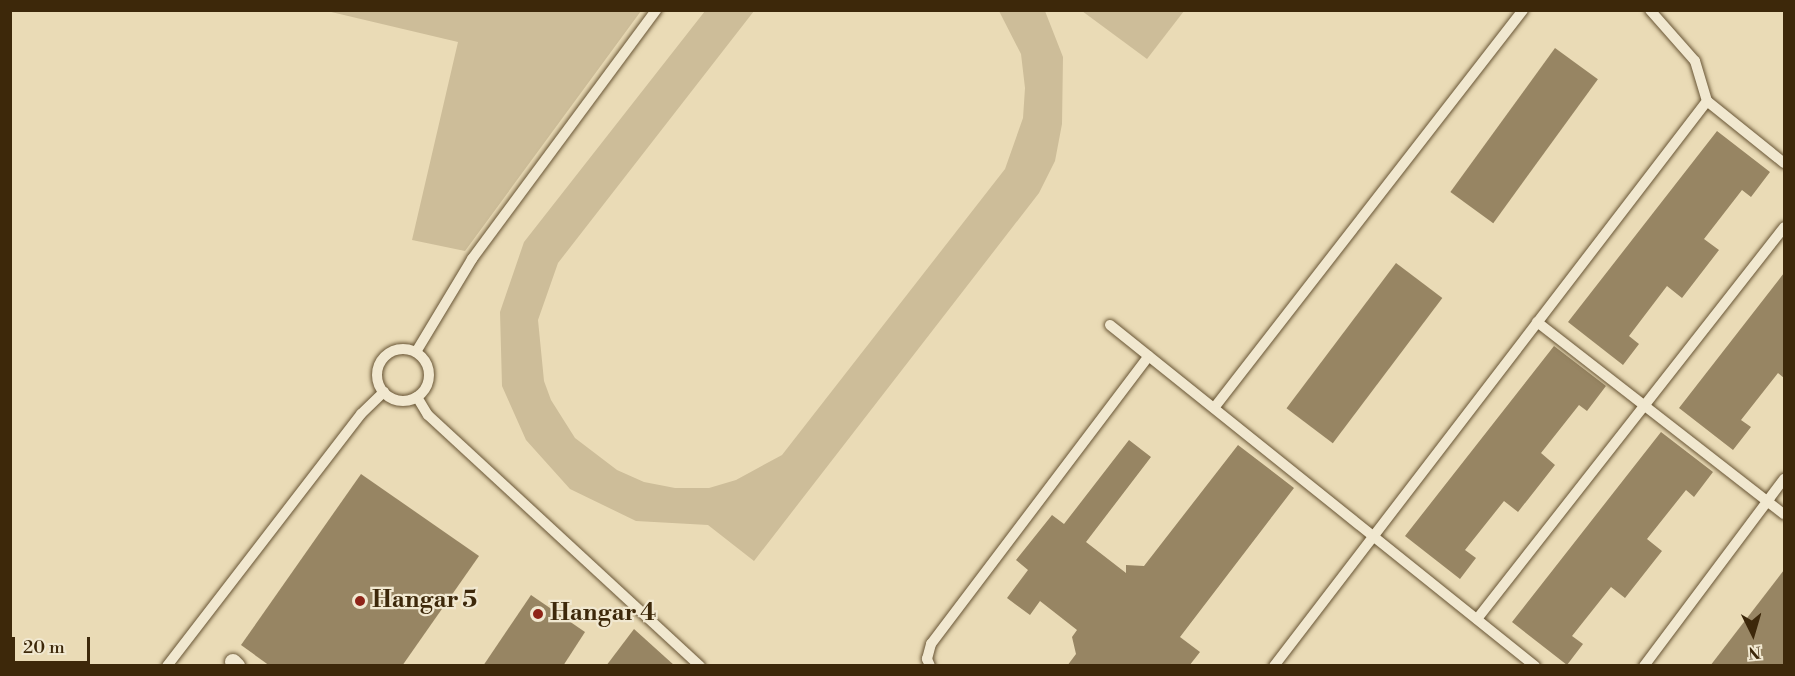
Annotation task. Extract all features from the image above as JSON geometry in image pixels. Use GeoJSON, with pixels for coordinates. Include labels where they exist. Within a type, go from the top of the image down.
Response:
{"type":"FeatureCollection","features":[{"type":"Feature","properties":{"kind":"lane"},"geometry":{"type":"LineString","coordinates":[[416,352],[472,259],[656,10]]}},
{"type":"Feature","properties":{"kind":"lane"},"geometry":{"type":"LineString","coordinates":[[1214,408],[1523,10]]}},
{"type":"Feature","properties":{"kind":"lane"},"geometry":{"type":"LineString","coordinates":[[1650,10],[1695,61],[1707,101],[1785,163]]}},
{"type":"Feature","properties":{"kind":"lane"},"geometry":{"type":"LineString","coordinates":[[1274,666],[1372,535],[1707,101]]}},
{"type":"Feature","properties":{"kind":"lane"},"geometry":{"type":"LineString","coordinates":[[1478,619],[1785,227]]}},
{"type":"Feature","properties":{"kind":"lane"},"geometry":{"type":"LineString","coordinates":[[1537,322],[1785,514]]}},
{"type":"Feature","properties":{"kind":"lane"},"geometry":{"type":"LineString","coordinates":[[1110,325],[1535,666]]}},
{"type":"Feature","properties":{"kind":"lane"},"geometry":{"type":"LineString","coordinates":[[400,349],[416,352],[429,374],[417,397],[400,400],[384,392],[378,378],[381,362],[400,349]]}},
{"type":"Feature","properties":{"kind":"lane"},"geometry":{"type":"LineString","coordinates":[[930,666],[927,659],[931,644],[1149,356]]}},
{"type":"Feature","properties":{"kind":"lane"},"geometry":{"type":"LineString","coordinates":[[167,666],[361,414],[384,392]]}},
{"type":"Feature","properties":{"kind":"lane"},"geometry":{"type":"LineString","coordinates":[[417,397],[428,415],[700,666]]}},
{"type":"Feature","properties":{"kind":"lane"},"geometry":{"type":"LineString","coordinates":[[1644,666],[1785,479]]}},
{"type":"Feature","properties":{"kind":"shaded area"},"geometry":{"type":"Polygon","coordinates":[[[641,10],[465,251],[412,240],[458,42],[327,11],[641,10]]]}},
{"type":"Feature","properties":{"kind":"shaded area"},"geometry":{"type":"Polygon","coordinates":[[[705,11],[754,11],[558,263],[538,320],[544,381],[551,400],[575,438],[617,470],[644,482],[675,488],[709,488],[736,480],[782,455],[1005,169],[1023,118],[1025,88],[1021,54],[999,11],[1045,11],[1063,57],[1062,124],[1055,161],[1039,193],[754,561],[708,525],[636,521],[570,489],[526,440],[502,386],[500,312],[524,242],[705,11]]]}},
{"type":"Feature","properties":{"kind":"shaded area"},"geometry":{"type":"Polygon","coordinates":[[[1082,11],[1184,11],[1147,59],[1082,11]]]}},
{"type":"Feature","properties":{"kind":"building"},"geometry":{"type":"Polygon","coordinates":[[[1555,48],[1598,79],[1493,223],[1450,192],[1555,48]]]}},
{"type":"Feature","properties":{"kind":"building"},"geometry":{"type":"Polygon","coordinates":[[[1717,131],[1770,172],[1751,197],[1742,190],[1704,239],[1719,250],[1682,298],[1667,286],[1629,336],[1639,344],[1623,365],[1568,322],[1717,131]]]}},
{"type":"Feature","properties":{"kind":"building"},"geometry":{"type":"Polygon","coordinates":[[[1396,263],[1442,298],[1333,443],[1286,408],[1396,263]]]}},
{"type":"Feature","properties":{"kind":"building"},"geometry":{"type":"Polygon","coordinates":[[[1784,273],[1784,378],[1778,373],[1741,420],[1751,427],[1733,450],[1679,408],[1784,273]]]}},
{"type":"Feature","properties":{"kind":"building"},"geometry":{"type":"Polygon","coordinates":[[[1554,346],[1606,386],[1587,411],[1579,405],[1541,453],[1555,465],[1518,512],[1504,501],[1465,550],[1476,558],[1460,579],[1405,536],[1554,346]]]}},
{"type":"Feature","properties":{"kind":"building"},"geometry":{"type":"Polygon","coordinates":[[[1661,432],[1713,472],[1694,497],[1686,490],[1647,539],[1662,551],[1625,598],[1611,587],[1572,636],[1583,644],[1567,665],[1512,622],[1661,432]]]}},
{"type":"Feature","properties":{"kind":"building"},"geometry":{"type":"Polygon","coordinates":[[[1129,440],[1151,457],[1086,542],[1126,573],[1126,565],[1144,566],[1238,445],[1294,488],[1180,637],[1200,652],[1189,666],[1067,666],[1076,654],[1072,637],[1077,630],[1040,601],[1030,615],[1007,598],[1028,570],[1016,560],[1052,515],[1064,524],[1129,440]]]}},
{"type":"Feature","properties":{"kind":"building","name":"Hangar 5"},"geometry":{"type":"Polygon","coordinates":[[[361,474],[479,556],[402,666],[270,666],[241,645],[361,474]]]}},
{"type":"Feature","properties":{"kind":"building"},"geometry":{"type":"Polygon","coordinates":[[[1784,570],[1784,666],[1710,666],[1784,570]]]}},
{"type":"Feature","properties":{"kind":"building","name":"Hangar 4"},"geometry":{"type":"Polygon","coordinates":[[[531,595],[585,632],[563,666],[483,666],[531,595]]]}},
{"type":"Feature","properties":{"kind":"building"},"geometry":{"type":"Polygon","coordinates":[[[634,629],[675,666],[606,666],[634,629]]]}},
{"type":"Feature","properties":{"kind":"place","name":"Hangar 5"},"geometry":{"type":"Point","coordinates":[360,601]}},
{"type":"Feature","properties":{"kind":"place","name":"Hangar 4"},"geometry":{"type":"Point","coordinates":[538,614]}}]}
